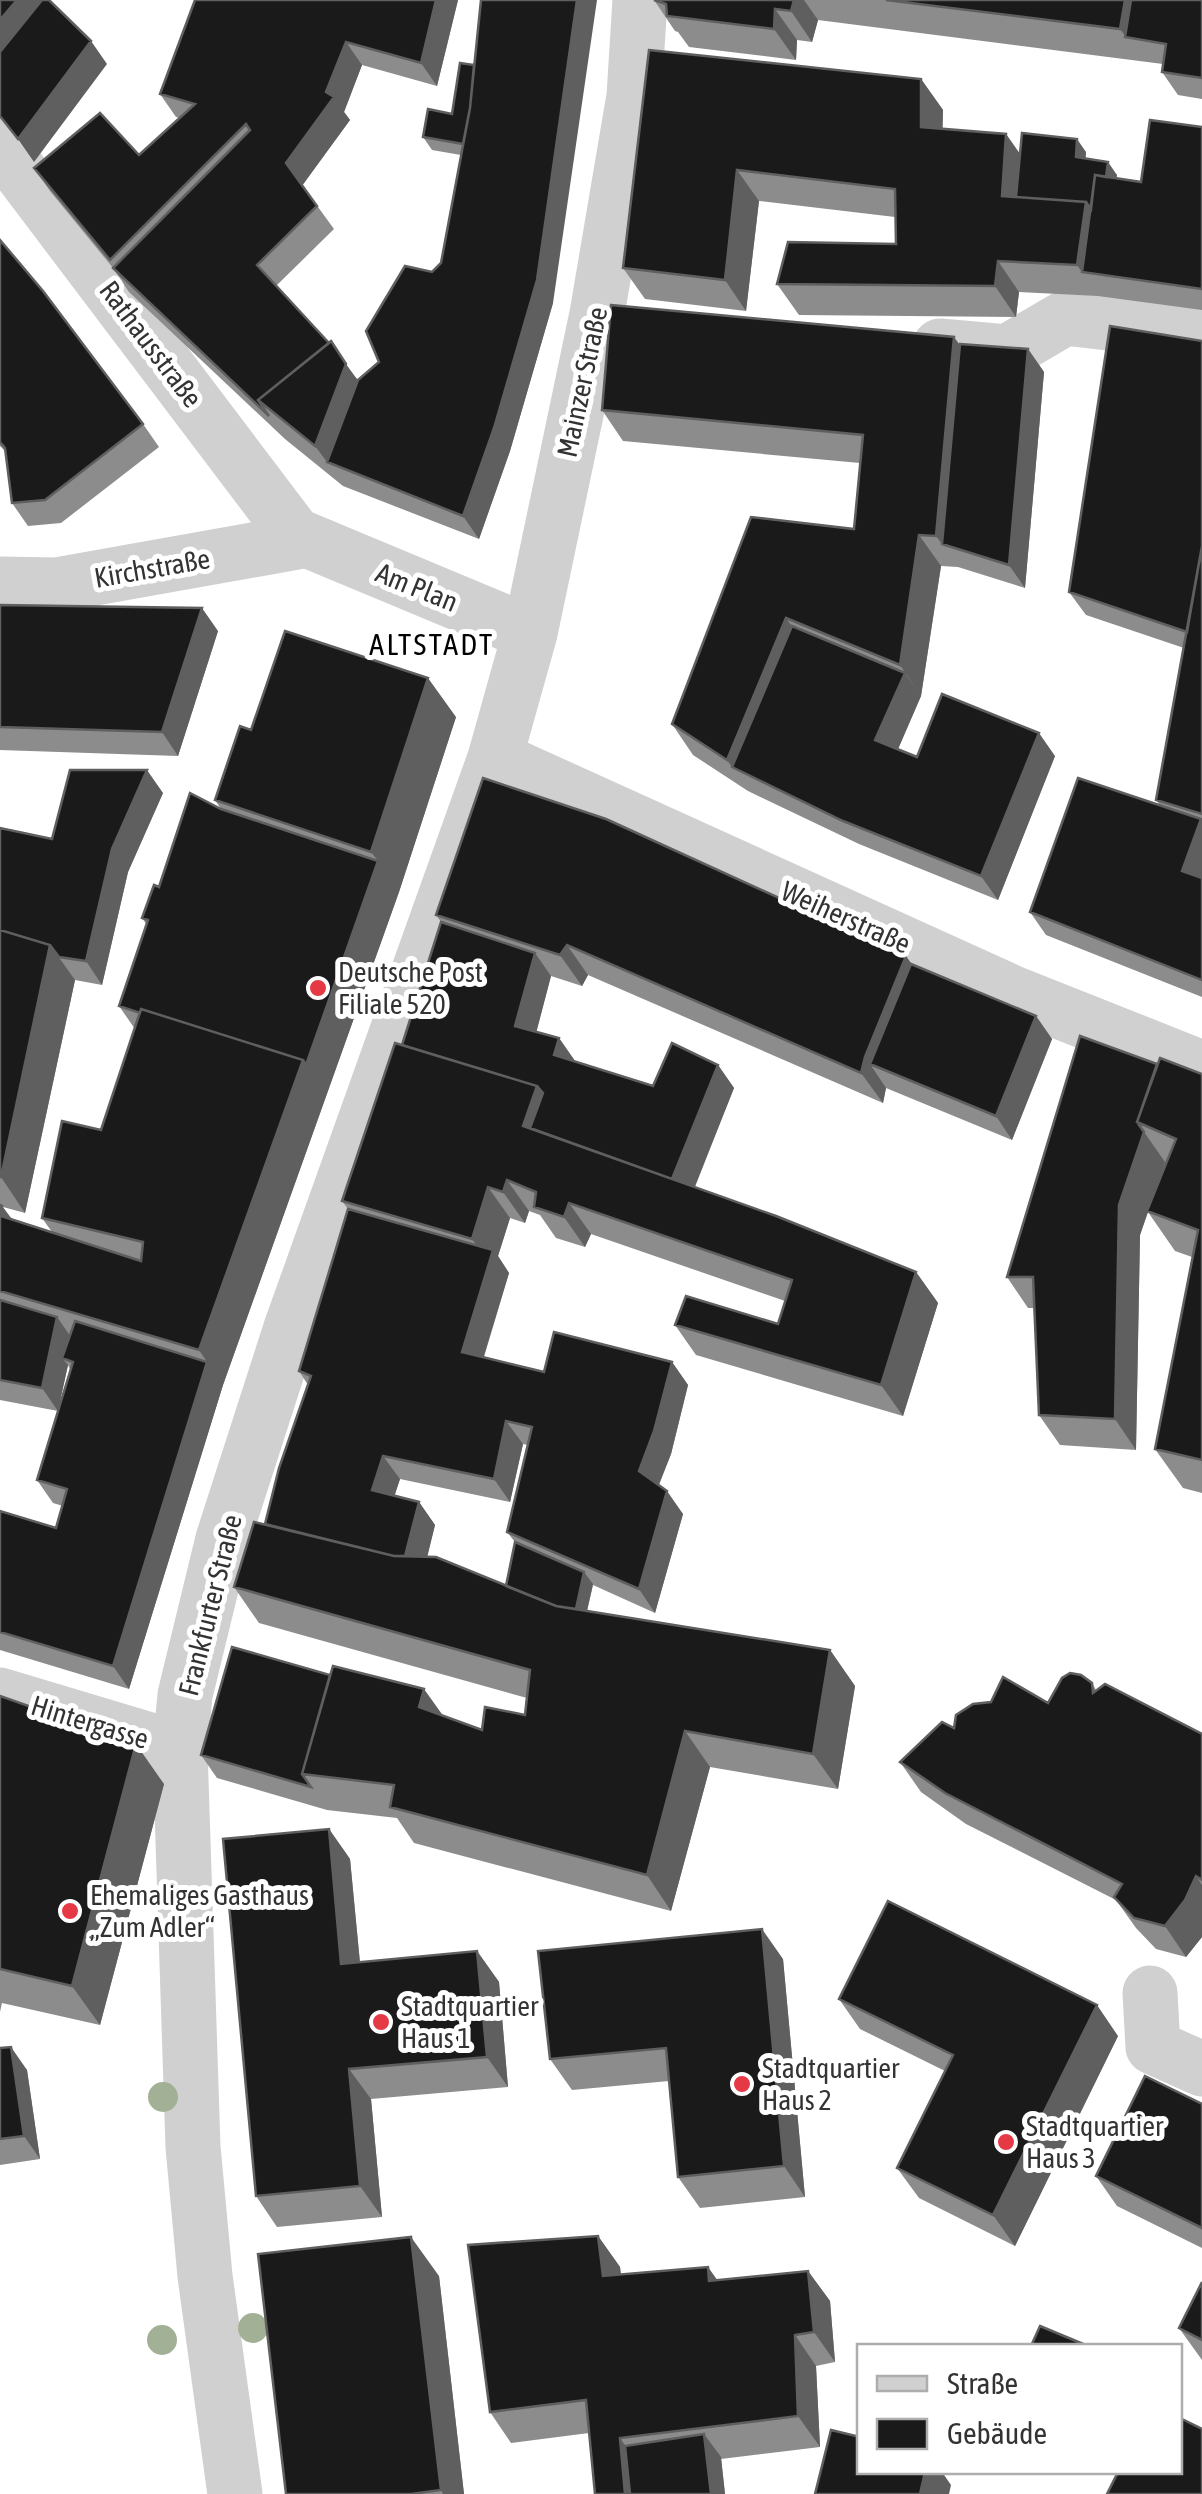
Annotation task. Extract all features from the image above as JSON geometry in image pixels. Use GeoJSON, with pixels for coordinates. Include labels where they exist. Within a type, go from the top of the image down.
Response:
{"type":"FeatureCollection","features":[{"type":"Feature","properties":{"kind":"street","name":"Mainzer Straße"},"geometry":{"type":"LineString","coordinates":[[495,758],[530,633],[597,314],[634,96],[640,0]]}},
{"type":"Feature","properties":{"kind":"street","name":"Rathausstraße"},"geometry":{"type":"LineString","coordinates":[[0,145],[303,541]]}},
{"type":"Feature","properties":{"kind":"street"},"geometry":{"type":"LineString","coordinates":[[597,314],[655,320]]}},
{"type":"Feature","properties":{"kind":"street"},"geometry":{"type":"LineString","coordinates":[[890,341],[1007,352],[1065,318],[1202,334]]}},
{"type":"Feature","properties":{"kind":"street","name":"Kirchstraße"},"geometry":{"type":"LineString","coordinates":[[0,584],[56,585],[303,541]]}},
{"type":"Feature","properties":{"kind":"street","name":"Am Plan"},"geometry":{"type":"LineString","coordinates":[[303,541],[530,633]]}},
{"type":"Feature","properties":{"kind":"street","name":"Weiherstraße"},"geometry":{"type":"LineString","coordinates":[[495,758],[1013,992],[1202,1068]]}},
{"type":"Feature","properties":{"kind":"street","name":"Frankfurter Straße"},"geometry":{"type":"LineString","coordinates":[[235,2494],[205,2276],[193,2148],[180,1749],[186,1695],[223,1539],[291,1328],[495,758]]}},
{"type":"Feature","properties":{"kind":"street","name":"Hintergasse"},"geometry":{"type":"LineString","coordinates":[[0,1695],[180,1749]]}},
{"type":"Feature","properties":{"kind":"street"},"geometry":{"type":"LineString","coordinates":[[1150,1994],[1153,2046],[1202,2069]]}},
{"type":"Feature","properties":{"kind":"building"},"geometry":{"type":"Polygon","coordinates":[[[0,0],[17,0],[0,20],[0,0]]]}},
{"type":"Feature","properties":{"kind":"building"},"geometry":{"type":"Polygon","coordinates":[[[42,0],[49,0],[91,41],[18,139],[0,116],[0,52],[42,0]]]}},
{"type":"Feature","properties":{"kind":"building"},"geometry":{"type":"Polygon","coordinates":[[[195,0],[436,0],[421,63],[346,42],[326,92],[334,97],[286,163],[317,206],[257,265],[329,343],[258,400],[269,416],[113,268],[250,130],[246,124],[110,260],[34,168],[100,113],[139,155],[195,104],[160,94],[195,0]]]}},
{"type":"Feature","properties":{"kind":"building"},"geometry":{"type":"Polygon","coordinates":[[[481,0],[577,0],[537,280],[494,428],[463,516],[327,462],[358,380],[379,362],[366,331],[405,266],[432,272],[441,263],[470,108],[481,0]]]}},
{"type":"Feature","properties":{"kind":"building"},"geometry":{"type":"Polygon","coordinates":[[[654,0],[794,0],[791,11],[775,9],[774,29],[667,16],[666,4],[654,0]]]}},
{"type":"Feature","properties":{"kind":"building"},"geometry":{"type":"Polygon","coordinates":[[[886,0],[1125,0],[1120,29],[886,0]]]}},
{"type":"Feature","properties":{"kind":"building"},"geometry":{"type":"Polygon","coordinates":[[[1131,0],[1202,0],[1202,78],[1162,72],[1166,44],[1125,37],[1131,0]]]}},
{"type":"Feature","properties":{"kind":"building"},"geometry":{"type":"Polygon","coordinates":[[[649,50],[921,79],[921,127],[1006,134],[1002,196],[1086,202],[1077,265],[998,261],[995,286],[777,284],[788,242],[896,244],[895,189],[737,170],[725,280],[623,268],[649,50]]]}},
{"type":"Feature","properties":{"kind":"building"},"geometry":{"type":"Polygon","coordinates":[[[460,63],[474,65],[463,144],[423,137],[428,109],[452,114],[460,63]]]}},
{"type":"Feature","properties":{"kind":"building"},"geometry":{"type":"Polygon","coordinates":[[[1150,120],[1202,127],[1202,289],[1082,272],[1095,175],[1141,182],[1150,120]]]}},
{"type":"Feature","properties":{"kind":"building"},"geometry":{"type":"Polygon","coordinates":[[[1022,133],[1077,139],[1076,157],[1108,162],[1106,177],[1095,175],[1091,209],[1086,202],[1016,197],[1022,133]]]}},
{"type":"Feature","properties":{"kind":"building"},"geometry":{"type":"Polygon","coordinates":[[[0,240],[143,424],[45,500],[12,503],[5,448],[0,442],[0,240]]]}},
{"type":"Feature","properties":{"kind":"building"},"geometry":{"type":"Polygon","coordinates":[[[611,305],[954,337],[936,536],[919,535],[900,665],[786,618],[727,760],[672,724],[751,517],[854,529],[863,435],[602,410],[611,305]]]}},
{"type":"Feature","properties":{"kind":"building"},"geometry":{"type":"Polygon","coordinates":[[[1110,326],[1202,341],[1202,546],[1187,632],[1069,592],[1110,326]]]}},
{"type":"Feature","properties":{"kind":"building"},"geometry":{"type":"Polygon","coordinates":[[[331,341],[346,364],[315,446],[258,400],[331,341]]]}},
{"type":"Feature","properties":{"kind":"building"},"geometry":{"type":"Polygon","coordinates":[[[960,344],[1028,349],[1009,565],[942,544],[960,344]]]}},
{"type":"Feature","properties":{"kind":"building"},"geometry":{"type":"Polygon","coordinates":[[[1202,546],[1202,814],[1156,800],[1202,546]]]}},
{"type":"Feature","properties":{"kind":"building"},"geometry":{"type":"Polygon","coordinates":[[[0,605],[202,608],[162,732],[0,727],[0,605]]]}},
{"type":"Feature","properties":{"kind":"building"},"geometry":{"type":"Polygon","coordinates":[[[792,626],[905,673],[875,740],[917,757],[942,694],[1039,733],[981,876],[843,821],[732,767],[792,626]]]}},
{"type":"Feature","properties":{"kind":"building"},"geometry":{"type":"Polygon","coordinates":[[[285,631],[428,678],[371,852],[215,800],[240,726],[251,730],[285,631]]]}},
{"type":"Feature","properties":{"kind":"building"},"geometry":{"type":"Polygon","coordinates":[[[70,770],[147,770],[112,849],[86,961],[59,957],[50,945],[0,930],[0,828],[52,839],[70,770]]]}},
{"type":"Feature","properties":{"kind":"building"},"geometry":{"type":"Polygon","coordinates":[[[483,778],[606,819],[906,956],[861,1073],[567,945],[560,955],[436,915],[483,778]]]}},
{"type":"Feature","properties":{"kind":"building"},"geometry":{"type":"Polygon","coordinates":[[[1078,778],[1201,819],[1182,871],[1202,878],[1202,980],[1030,912],[1078,778]]]}},
{"type":"Feature","properties":{"kind":"building"},"geometry":{"type":"Polygon","coordinates":[[[190,793],[221,809],[378,861],[306,1065],[303,1060],[141,1009],[140,1013],[119,1006],[148,920],[142,918],[154,885],[159,887],[190,793]]]}},
{"type":"Feature","properties":{"kind":"building"},"geometry":{"type":"Polygon","coordinates":[[[441,922],[535,953],[515,1026],[559,1038],[554,1055],[653,1086],[672,1043],[718,1065],[672,1179],[530,1128],[543,1093],[537,1086],[402,1045],[441,922]]]}},
{"type":"Feature","properties":{"kind":"building"},"geometry":{"type":"Polygon","coordinates":[[[0,930],[50,945],[1,1177],[0,1177],[0,930]]]}},
{"type":"Feature","properties":{"kind":"building"},"geometry":{"type":"Polygon","coordinates":[[[911,964],[1036,1016],[996,1116],[870,1064],[911,964]]]}},
{"type":"Feature","properties":{"kind":"building"},"geometry":{"type":"Polygon","coordinates":[[[141,1009],[303,1060],[199,1350],[0,1291],[0,1205],[1,1216],[141,1261],[143,1242],[42,1218],[62,1121],[101,1130],[141,1009]]]}},
{"type":"Feature","properties":{"kind":"building"},"geometry":{"type":"Polygon","coordinates":[[[1080,1036],[1157,1064],[1137,1122],[1144,1132],[1119,1205],[1115,1419],[1039,1415],[1033,1277],[1007,1277],[1080,1036]]]}},
{"type":"Feature","properties":{"kind":"building"},"geometry":{"type":"Polygon","coordinates":[[[395,1043],[537,1086],[523,1126],[776,1216],[916,1272],[881,1385],[675,1325],[686,1296],[778,1324],[792,1280],[569,1203],[564,1217],[534,1207],[536,1192],[507,1180],[503,1192],[488,1187],[472,1239],[342,1201],[395,1043]]]}},
{"type":"Feature","properties":{"kind":"building"},"geometry":{"type":"Polygon","coordinates":[[[1160,1058],[1202,1074],[1202,1460],[1155,1449],[1198,1230],[1147,1211],[1176,1139],[1137,1122],[1160,1058]]]}},
{"type":"Feature","properties":{"kind":"building"},"geometry":{"type":"Polygon","coordinates":[[[348,1209],[493,1250],[462,1352],[544,1372],[554,1332],[672,1362],[639,1471],[667,1491],[639,1589],[507,1532],[532,1427],[506,1421],[494,1479],[383,1456],[372,1490],[419,1502],[405,1556],[265,1524],[279,1468],[311,1376],[299,1371],[348,1209]]]}},
{"type":"Feature","properties":{"kind":"building"},"geometry":{"type":"Polygon","coordinates":[[[0,1300],[57,1317],[42,1388],[0,1380],[0,1300]]]}},
{"type":"Feature","properties":{"kind":"building"},"geometry":{"type":"Polygon","coordinates":[[[75,1321],[207,1362],[113,1666],[0,1632],[0,1511],[56,1528],[67,1489],[37,1480],[73,1362],[62,1358],[75,1321]]]}},
{"type":"Feature","properties":{"kind":"building"},"geometry":{"type":"Polygon","coordinates":[[[254,1522],[394,1556],[436,1557],[556,1606],[830,1650],[813,1754],[685,1731],[647,1875],[390,1807],[394,1785],[302,1774],[333,1666],[424,1689],[419,1707],[482,1730],[485,1707],[525,1715],[530,1670],[234,1587],[254,1522]]]}},
{"type":"Feature","properties":{"kind":"building"},"geometry":{"type":"Polygon","coordinates":[[[515,1542],[584,1572],[576,1609],[556,1606],[506,1586],[515,1542]]]}},
{"type":"Feature","properties":{"kind":"building"},"geometry":{"type":"Polygon","coordinates":[[[232,1647],[330,1675],[302,1774],[311,1787],[201,1755],[232,1647]]]}},
{"type":"Feature","properties":{"kind":"building"},"geometry":{"type":"Polygon","coordinates":[[[1070,1673],[1092,1683],[1093,1693],[1105,1684],[1202,1734],[1202,1880],[1196,1876],[1185,1900],[1165,1926],[1134,1918],[1114,1897],[1122,1884],[945,1793],[900,1762],[942,1722],[954,1728],[956,1715],[973,1704],[991,1702],[1003,1677],[1048,1703],[1062,1678],[1070,1673]]]}},
{"type":"Feature","properties":{"kind":"building","name":"Ehemaliges Gasthaus „Zum Adler“"},"geometry":{"type":"Polygon","coordinates":[[[0,1696],[136,1744],[72,1986],[0,1969],[0,1696]]]}},
{"type":"Feature","properties":{"kind":"building","name":"Stadtquartier Haus 1"},"geometry":{"type":"Polygon","coordinates":[[[329,1829],[341,1964],[477,1951],[487,2057],[349,2069],[360,2186],[256,2196],[223,1839],[329,1829]]]}},
{"type":"Feature","properties":{"kind":"building","name":"Stadtquartier Haus 3"},"geometry":{"type":"Polygon","coordinates":[[[888,1901],[1097,2005],[993,2215],[897,2168],[953,2055],[839,1999],[888,1901]]]}},
{"type":"Feature","properties":{"kind":"building","name":"Stadtquartier Haus 2"},"geometry":{"type":"Polygon","coordinates":[[[762,1929],[784,2166],[678,2177],[666,2048],[550,2059],[538,1951],[762,1929]]]}},
{"type":"Feature","properties":{"kind":"building"},"geometry":{"type":"Polygon","coordinates":[[[11,2047],[24,2136],[0,2139],[0,2048],[11,2047]]]}},
{"type":"Feature","properties":{"kind":"building"},"geometry":{"type":"Polygon","coordinates":[[[1145,2076],[1202,2104],[1202,2228],[1096,2176],[1145,2076]]]}},
{"type":"Feature","properties":{"kind":"building"},"geometry":{"type":"Polygon","coordinates":[[[598,2236],[603,2276],[708,2267],[709,2281],[808,2271],[814,2332],[795,2335],[798,2416],[620,2438],[625,2494],[595,2494],[586,2400],[490,2412],[468,2245],[598,2236]]]}},
{"type":"Feature","properties":{"kind":"building"},"geometry":{"type":"Polygon","coordinates":[[[411,2237],[441,2490],[411,2494],[286,2494],[258,2254],[411,2237]]]}},
{"type":"Feature","properties":{"kind":"building"},"geometry":{"type":"Polygon","coordinates":[[[1202,2282],[1202,2340],[1179,2328],[1202,2282]]]}},
{"type":"Feature","properties":{"kind":"building"},"geometry":{"type":"Polygon","coordinates":[[[1040,2326],[1083,2344],[1032,2344],[1040,2326]]]}},
{"type":"Feature","properties":{"kind":"building"},"geometry":{"type":"Polygon","coordinates":[[[1182,2419],[1202,2429],[1202,2494],[1107,2494],[1117,2474],[1182,2474],[1182,2419]]]}},
{"type":"Feature","properties":{"kind":"building"},"geometry":{"type":"Polygon","coordinates":[[[831,2430],[857,2436],[857,2474],[925,2474],[920,2494],[815,2494],[831,2430]]]}},
{"type":"Feature","properties":{"kind":"building"},"geometry":{"type":"Polygon","coordinates":[[[704,2434],[711,2494],[630,2494],[625,2446],[704,2434]]]}},
{"type":"Feature","properties":{"kind":"place","name":"Deutsche Post Filiale 520"},"geometry":{"type":"Point","coordinates":[318,988]}},
{"type":"Feature","properties":{"kind":"place","name":"Ehemaliges Gasthaus „Zum Adler“"},"geometry":{"type":"Point","coordinates":[70,1911]}},
{"type":"Feature","properties":{"kind":"place","name":"Stadtquartier Haus 1"},"geometry":{"type":"Point","coordinates":[381,2022]}},
{"type":"Feature","properties":{"kind":"place","name":"Stadtquartier Haus 2"},"geometry":{"type":"Point","coordinates":[742,2084]}},
{"type":"Feature","properties":{"kind":"place","name":"Stadtquartier Haus 3"},"geometry":{"type":"Point","coordinates":[1006,2142]}},
{"type":"Feature","properties":{"kind":"district","name":"ALTSTADT"},"geometry":{"type":"Point","coordinates":[432,644]}}]}
